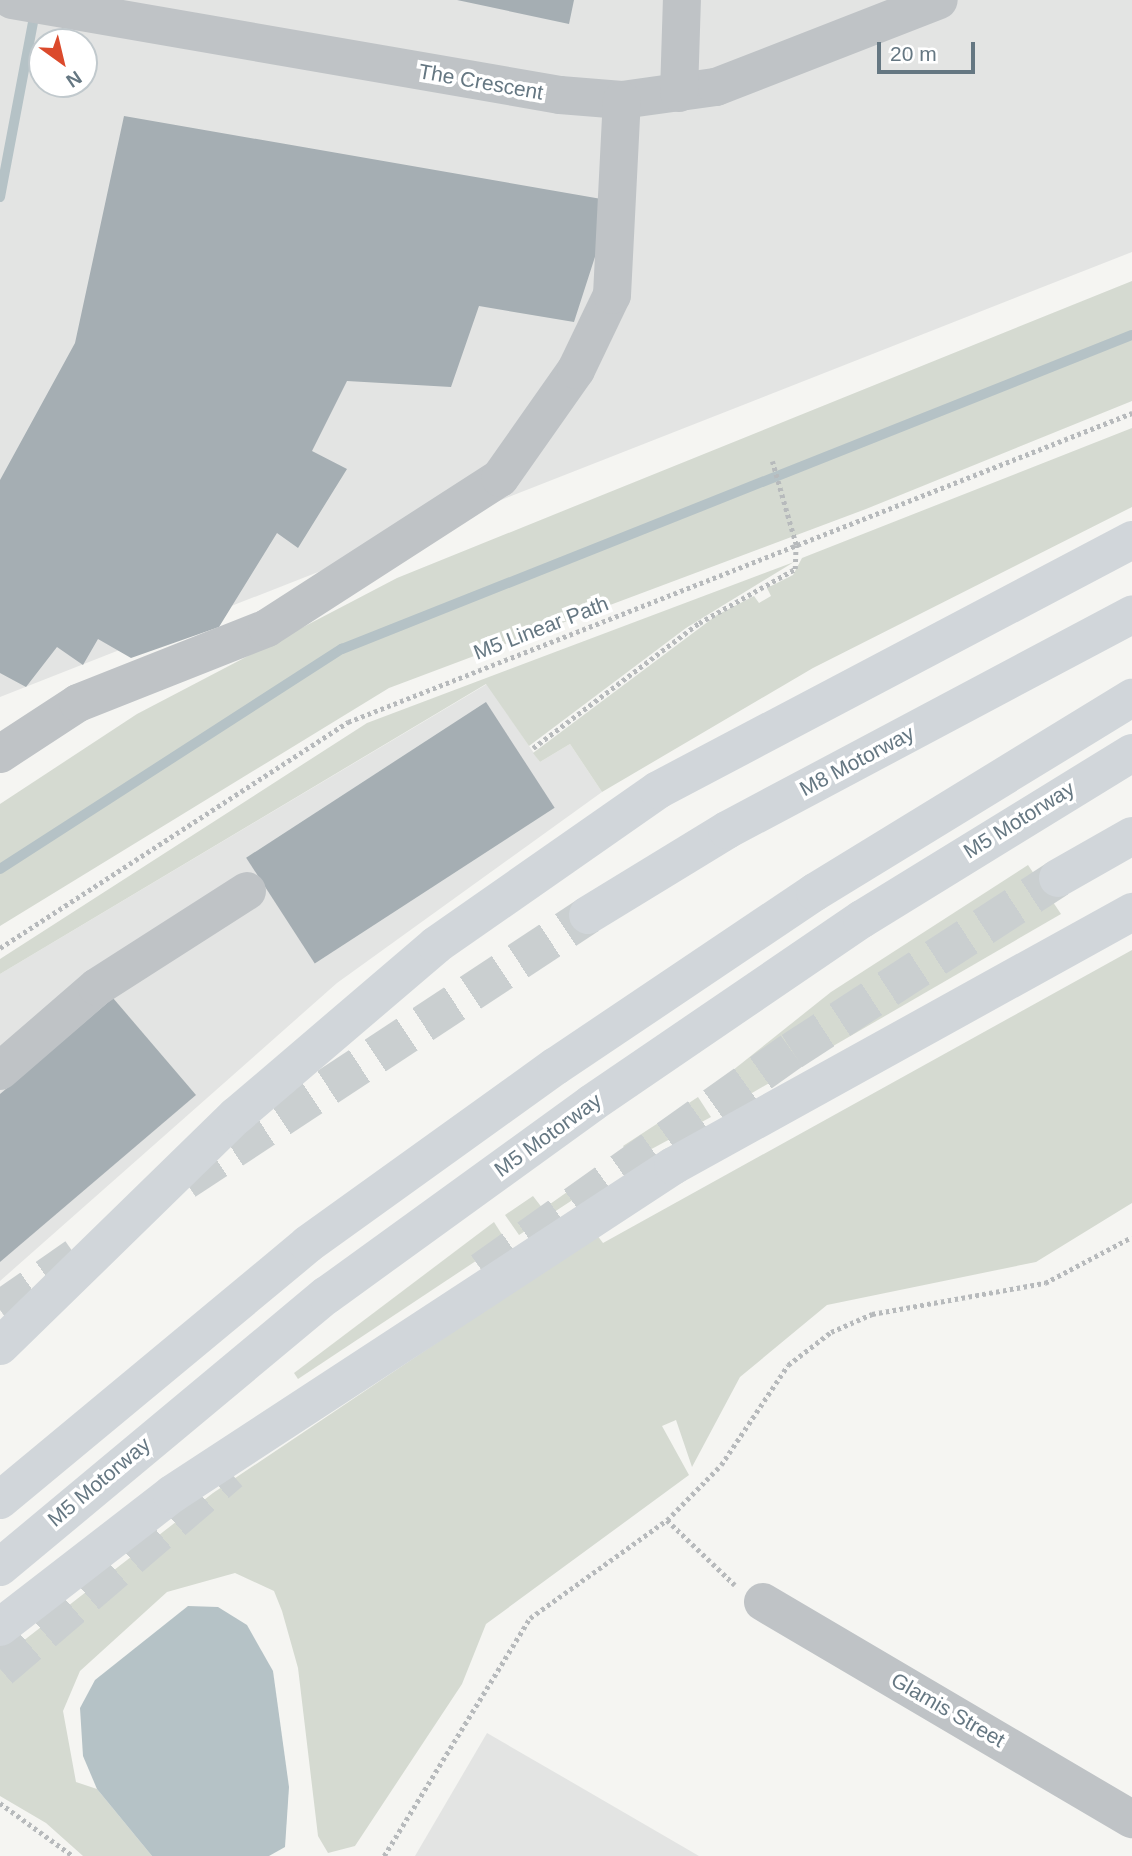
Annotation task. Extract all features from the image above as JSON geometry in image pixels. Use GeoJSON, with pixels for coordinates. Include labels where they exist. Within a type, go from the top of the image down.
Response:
{"type":"FeatureCollection","features":[{"type":"Feature","properties":{"kind":"highway"},"geometry":{"type":"LineString","coordinates":[[0,1346],[236,1116],[436,946],[658,790],[1132,540]]}},
{"type":"Feature","properties":{"kind":"highway","name":"M8 Motorway"},"geometry":{"type":"LineString","coordinates":[[588,915],[727,831],[1132,615]]}},
{"type":"Feature","properties":{"kind":"highway"},"geometry":{"type":"LineString","coordinates":[[0,1500],[308,1244],[556,1066],[815,892],[1132,698]]}},
{"type":"Feature","properties":{"kind":"highway","name":"M5 Motorway"},"geometry":{"type":"LineString","coordinates":[[0,1567],[327,1295],[581,1111],[862,919],[1132,753]]}},
{"type":"Feature","properties":{"kind":"highway"},"geometry":{"type":"LineString","coordinates":[[1058,878],[1132,836]]}},
{"type":"Feature","properties":{"kind":"highway"},"geometry":{"type":"LineString","coordinates":[[0,1627],[172,1494],[661,1173],[1132,912]]}},
{"type":"Feature","properties":{"kind":"street"},"geometry":{"type":"LineString","coordinates":[[679,93],[682,0]]}},
{"type":"Feature","properties":{"kind":"street","name":"The Crescent"},"geometry":{"type":"LineString","coordinates":[[26,3],[108,9],[560,95],[622,100],[716,87],[939,0]]}},
{"type":"Feature","properties":{"kind":"street"},"geometry":{"type":"LineString","coordinates":[[0,754],[78,703],[267,628],[500,478],[576,370],[612,295],[622,100]]}},
{"type":"Feature","properties":{"kind":"street"},"geometry":{"type":"LineString","coordinates":[[0,1071],[97,987],[247,891]]}},
{"type":"Feature","properties":{"kind":"street","name":"Glamis Street"},"geometry":{"type":"LineString","coordinates":[[763,1602],[1132,1819]]}},
{"type":"Feature","properties":{"kind":"path","name":"M5 Linear Path"},"geometry":{"type":"LineString","coordinates":[[0,948],[348,722],[1132,414]]}},
{"type":"Feature","properties":{"kind":"path"},"geometry":{"type":"LineString","coordinates":[[533,748],[699,623],[790,573],[796,547],[772,461]]}},
{"type":"Feature","properties":{"kind":"path"},"geometry":{"type":"LineString","coordinates":[[384,1856],[530,1618],[667,1520],[721,1465],[788,1365],[831,1332],[872,1314],[1045,1283],[1132,1237]]}},
{"type":"Feature","properties":{"kind":"path"},"geometry":{"type":"LineString","coordinates":[[667,1520],[726,1580],[763,1602]]}},
{"type":"Feature","properties":{"kind":"path"},"geometry":{"type":"LineString","coordinates":[[0,1803],[72,1856]]}},
{"type":"Feature","properties":{"kind":"shaded area"},"geometry":{"type":"Polygon","coordinates":[[[0,0],[1132,0],[1132,252],[0,697],[0,0]]]}},
{"type":"Feature","properties":{"kind":"shaded area"},"geometry":{"type":"Polygon","coordinates":[[[1132,281],[1132,401],[866,509],[389,688],[0,926],[0,804],[137,714],[397,578],[1132,281]]]}},
{"type":"Feature","properties":{"kind":"shaded area"},"geometry":{"type":"Polygon","coordinates":[[[1132,428],[1132,507],[813,668],[602,792],[570,744],[540,762],[533,753],[717,615],[754,596],[759,603],[771,596],[767,588],[793,575],[802,558],[1132,428]]]}},
{"type":"Feature","properties":{"kind":"shaded area"},"geometry":{"type":"Polygon","coordinates":[[[794,562],[686,628],[529,746],[486,684],[0,974],[0,959],[367,723],[794,562]]]}},
{"type":"Feature","properties":{"kind":"shaded area"},"geometry":{"type":"Polygon","coordinates":[[[487,684],[540,762],[570,744],[602,792],[337,983],[0,1281],[0,974],[487,684]]]}},
{"type":"Feature","properties":{"kind":"shaded area"},"geometry":{"type":"Polygon","coordinates":[[[1028,865],[1061,914],[721,1111],[708,1090],[831,992],[1028,865]]]}},
{"type":"Feature","properties":{"kind":"shaded area"},"geometry":{"type":"Polygon","coordinates":[[[1132,950],[1132,1203],[1036,1262],[827,1305],[740,1377],[692,1467],[676,1420],[662,1426],[689,1475],[486,1624],[462,1684],[355,1846],[328,1853],[318,1836],[298,1668],[282,1611],[274,1591],[235,1573],[167,1592],[80,1671],[63,1711],[76,1782],[97,1789],[152,1856],[83,1856],[46,1823],[0,1796],[0,1659],[213,1493],[597,1235],[603,1243],[1132,950]]]}},
{"type":"Feature","properties":{"kind":"shaded area"},"geometry":{"type":"Polygon","coordinates":[[[698,1097],[711,1117],[633,1159],[623,1146],[698,1097]]]}},
{"type":"Feature","properties":{"kind":"shaded area"},"geometry":{"type":"Polygon","coordinates":[[[594,1173],[600,1182],[519,1235],[505,1215],[533,1196],[543,1209],[594,1173]]]}},
{"type":"Feature","properties":{"kind":"shaded area"},"geometry":{"type":"Polygon","coordinates":[[[494,1222],[506,1241],[298,1379],[294,1373],[494,1222]]]}},
{"type":"Feature","properties":{"kind":"shaded area"},"geometry":{"type":"Polygon","coordinates":[[[188,1606],[218,1607],[247,1625],[273,1671],[289,1787],[285,1847],[269,1856],[152,1856],[97,1789],[83,1756],[80,1708],[95,1680],[188,1606]]]}},
{"type":"Feature","properties":{"kind":"shaded area"},"geometry":{"type":"Polygon","coordinates":[[[487,1733],[563,1777],[699,1856],[415,1856],[487,1733]]]}},
{"type":"Feature","properties":{"kind":"building"},"geometry":{"type":"Polygon","coordinates":[[[457,0],[574,0],[569,24],[457,0]]]}},
{"type":"Feature","properties":{"kind":"building"},"geometry":{"type":"Polygon","coordinates":[[[124,116],[613,201],[574,322],[479,306],[451,387],[347,381],[312,451],[347,469],[298,548],[277,533],[219,627],[131,658],[98,639],[83,665],[57,647],[26,687],[0,673],[0,480],[75,343],[124,116]]]}},
{"type":"Feature","properties":{"kind":"building"},"geometry":{"type":"Polygon","coordinates":[[[486,702],[555,808],[315,963],[246,858],[486,702]]]}},
{"type":"Feature","properties":{"kind":"building"},"geometry":{"type":"Polygon","coordinates":[[[113,998],[196,1095],[0,1262],[0,1094],[113,998]]]}},
{"type":"Feature","properties":{"kind":"waterway"},"geometry":{"type":"LineString","coordinates":[[0,197],[35,11]]}},
{"type":"Feature","properties":{"kind":"waterway"},"geometry":{"type":"LineString","coordinates":[[0,869],[342,649],[1132,335]]}},
{"type":"Feature","properties":{"kind":"tunnel"},"geometry":{"type":"LineString","coordinates":[[482,1271],[792,1051],[1058,878]]}},
{"type":"Feature","properties":{"kind":"tunnel"},"geometry":{"type":"LineString","coordinates":[[185,1181],[588,915]]}},
{"type":"Feature","properties":{"kind":"tunnel"},"geometry":{"type":"LineString","coordinates":[[0,1310],[76,1257]]}},
{"type":"Feature","properties":{"kind":"tunnel"},"geometry":{"type":"LineString","coordinates":[[0,1669],[230,1472]]}}]}
